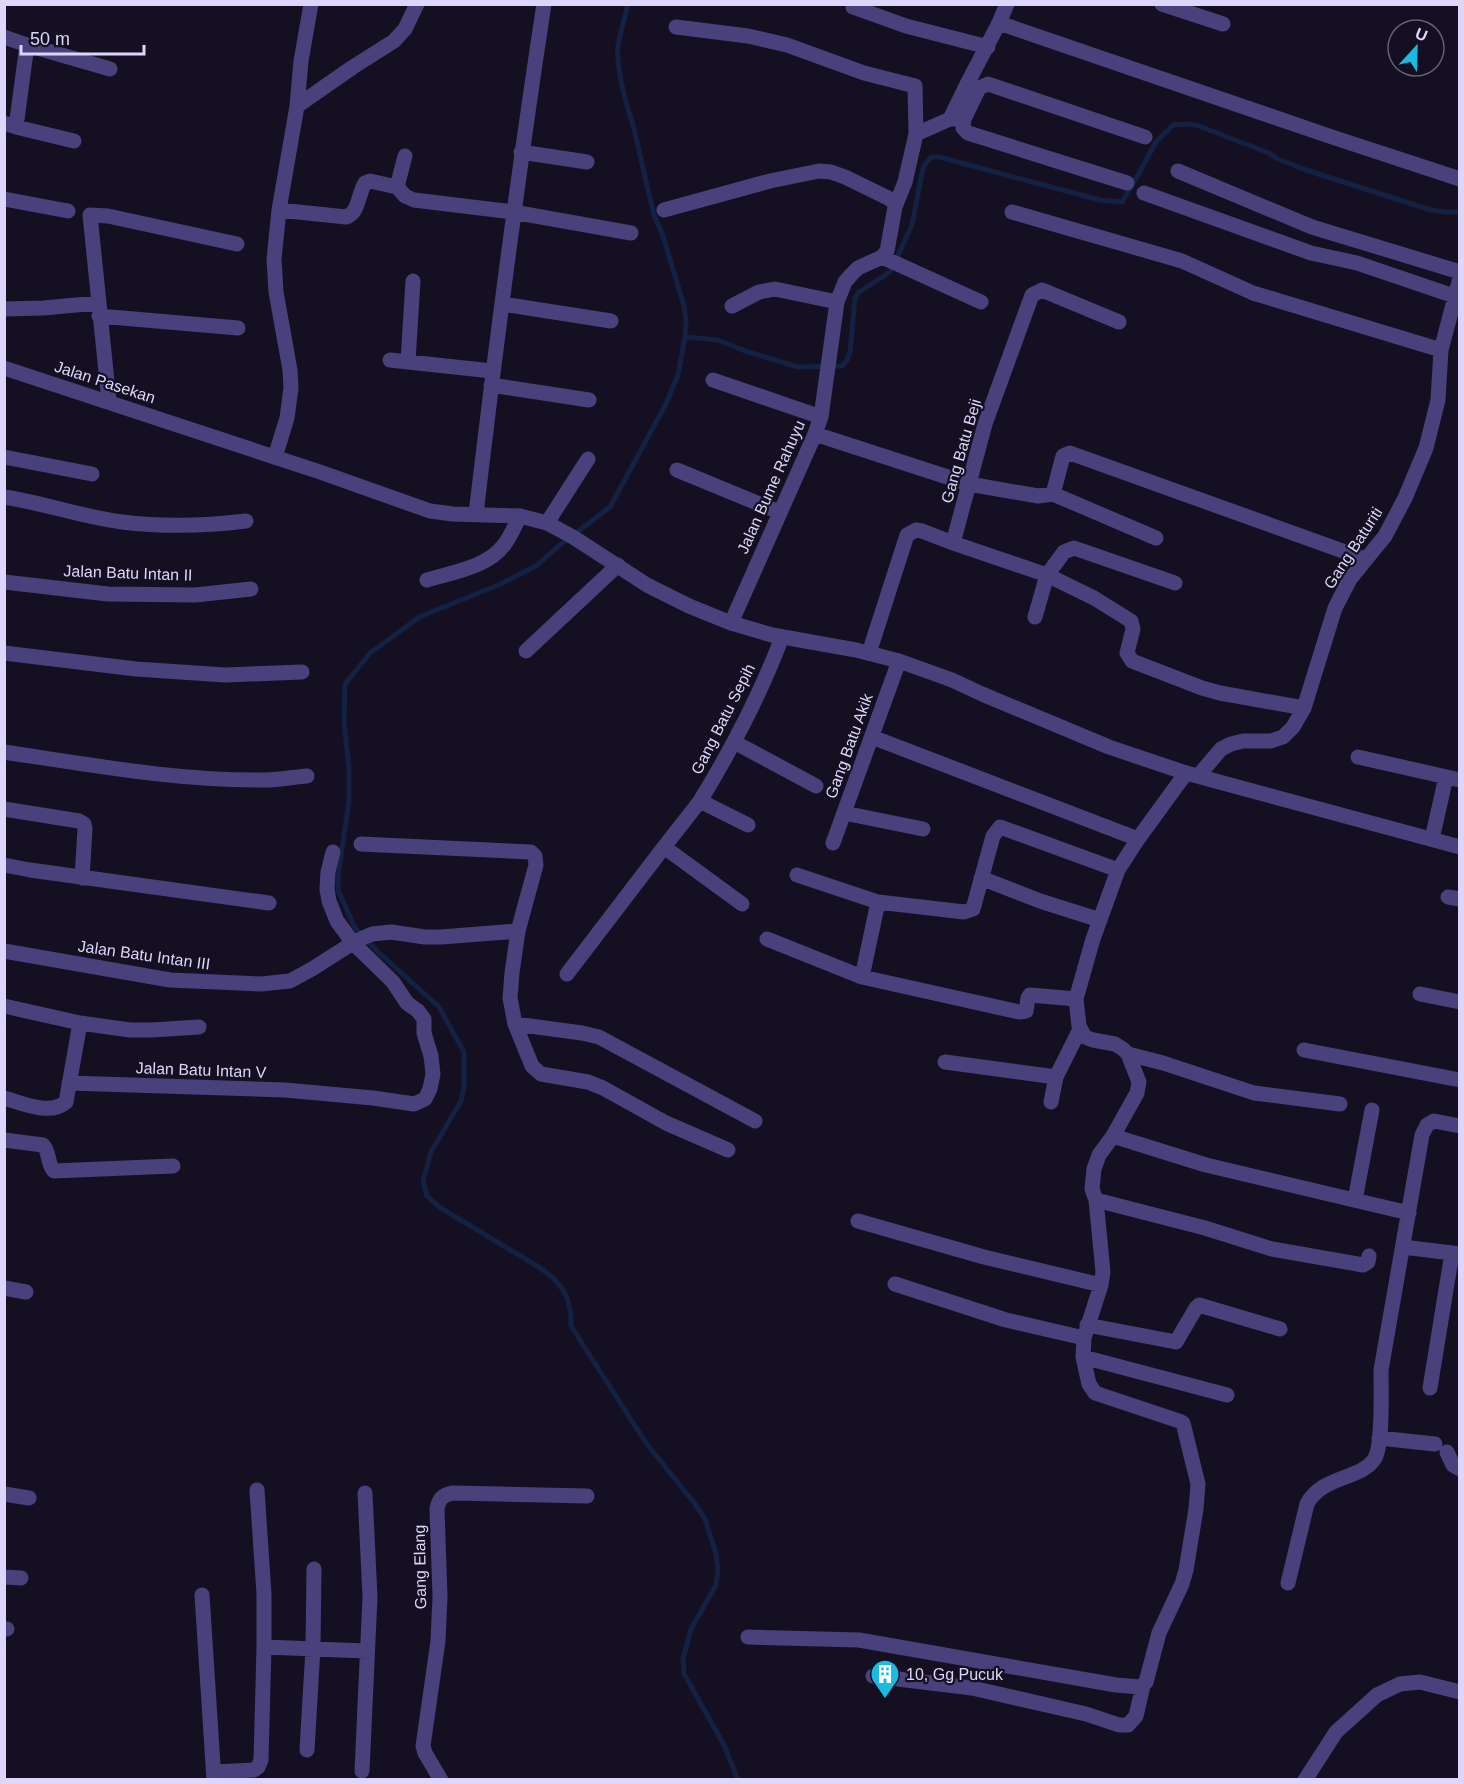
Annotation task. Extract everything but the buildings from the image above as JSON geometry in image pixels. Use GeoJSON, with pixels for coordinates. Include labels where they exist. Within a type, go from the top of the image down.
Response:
{"type":"FeatureCollection","features":[{"type":"Feature","properties":{"kind":"street"},"geometry":{"type":"LineString","coordinates":[[275,457],[287,418],[291,388],[276,292],[274,260],[279,210],[297,106],[301,61],[311,4]]}},
{"type":"Feature","properties":{"kind":"street"},"geometry":{"type":"LineString","coordinates":[[297,106],[394,41],[405,29],[417,4]]}},
{"type":"Feature","properties":{"kind":"street"},"geometry":{"type":"LineString","coordinates":[[477,514],[513,212],[544,4]]}},
{"type":"Feature","properties":{"kind":"street"},"geometry":{"type":"LineString","coordinates":[[1007,4],[988,47],[966,86],[957,119],[963,128],[968,133],[1127,183]]}},
{"type":"Feature","properties":{"kind":"street"},"geometry":{"type":"LineString","coordinates":[[1162,4],[1223,24]]}},
{"type":"Feature","properties":{"kind":"street"},"geometry":{"type":"LineString","coordinates":[[853,7],[906,26],[988,47]]}},
{"type":"Feature","properties":{"kind":"street"},"geometry":{"type":"LineString","coordinates":[[999,23],[1459,179]]}},
{"type":"Feature","properties":{"kind":"street"},"geometry":{"type":"LineString","coordinates":[[676,27],[748,36],[787,45],[864,73],[915,86],[916,134],[906,182],[896,207],[887,251],[882,257],[981,302]]}},
{"type":"Feature","properties":{"kind":"street"},"geometry":{"type":"LineString","coordinates":[[4,37],[110,69]]}},
{"type":"Feature","properties":{"kind":"street"},"geometry":{"type":"LineString","coordinates":[[27,45],[10,125],[74,141]]}},
{"type":"Feature","properties":{"kind":"street"},"geometry":{"type":"LineString","coordinates":[[916,134],[957,119],[979,88],[988,84],[1145,137]]}},
{"type":"Feature","properties":{"kind":"street"},"geometry":{"type":"LineString","coordinates":[[521,152],[587,162]]}},
{"type":"Feature","properties":{"kind":"street"},"geometry":{"type":"LineString","coordinates":[[397,188],[405,156]]}},
{"type":"Feature","properties":{"kind":"street"},"geometry":{"type":"LineString","coordinates":[[664,210],[770,181],[819,171],[846,177],[888,198],[894,202],[896,207]]}},
{"type":"Feature","properties":{"kind":"street"},"geometry":{"type":"LineString","coordinates":[[1178,171],[1312,226],[1460,272]]}},
{"type":"Feature","properties":{"kind":"street"},"geometry":{"type":"LineString","coordinates":[[279,210],[346,218],[352,216],[362,188],[370,181],[397,188],[405,196],[414,200],[513,212],[631,233]]}},
{"type":"Feature","properties":{"kind":"street"},"geometry":{"type":"LineString","coordinates":[[1144,193],[1288,246],[1356,263],[1454,296]]}},
{"type":"Feature","properties":{"kind":"street"},"geometry":{"type":"LineString","coordinates":[[4,199],[68,211]]}},
{"type":"Feature","properties":{"kind":"street"},"geometry":{"type":"LineString","coordinates":[[1012,212],[1182,261],[1253,293],[1441,350]]}},
{"type":"Feature","properties":{"kind":"street"},"geometry":{"type":"LineString","coordinates":[[109,401],[90,215],[108,216],[237,244]]}},
{"type":"Feature","properties":{"kind":"street","name":"Jalan Bume Rahuyu"},"geometry":{"type":"LineString","coordinates":[[731,623],[821,417],[837,302],[845,282],[858,268],[882,257]]}},
{"type":"Feature","properties":{"kind":"street","name":"Gang Baturiti"},"geometry":{"type":"LineString","coordinates":[[1076,999],[1093,939],[1118,870],[1138,839],[1192,774],[1221,749],[1243,741],[1271,741],[1282,737],[1293,727],[1304,708],[1335,608],[1350,579],[1385,536],[1405,498],[1426,448],[1438,400],[1441,350],[1460,278]]}},
{"type":"Feature","properties":{"kind":"street"},"geometry":{"type":"LineString","coordinates":[[408,361],[413,281]]}},
{"type":"Feature","properties":{"kind":"street"},"geometry":{"type":"LineString","coordinates":[[732,306],[759,292],[775,289],[837,302]]}},
{"type":"Feature","properties":{"kind":"street","name":"Gang Batu Beji"},"geometry":{"type":"LineString","coordinates":[[953,543],[985,424],[1032,295],[1042,290],[1119,322]]}},
{"type":"Feature","properties":{"kind":"street"},"geometry":{"type":"LineString","coordinates":[[502,304],[611,321]]}},
{"type":"Feature","properties":{"kind":"street"},"geometry":{"type":"LineString","coordinates":[[4,309],[99,309],[237,328]]}},
{"type":"Feature","properties":{"kind":"street"},"geometry":{"type":"LineString","coordinates":[[390,360],[408,361],[589,400]]}},
{"type":"Feature","properties":{"kind":"street","name":"Jalan Pasekan"},"geometry":{"type":"LineString","coordinates":[[4,368],[320,471],[430,511],[520,516],[547,523],[666,595],[731,623],[782,637],[869,653],[899,661],[952,680],[1109,747],[1192,774],[1460,847]]}},
{"type":"Feature","properties":{"kind":"street"},"geometry":{"type":"LineString","coordinates":[[713,380],[821,417]]}},
{"type":"Feature","properties":{"kind":"street"},"geometry":{"type":"LineString","coordinates":[[815,434],[969,484],[1038,496],[1053,494],[1156,538]]}},
{"type":"Feature","properties":{"kind":"street"},"geometry":{"type":"LineString","coordinates":[[1053,494],[1063,456],[1070,453],[1365,559]]}},
{"type":"Feature","properties":{"kind":"street"},"geometry":{"type":"LineString","coordinates":[[4,458],[92,474]]}},
{"type":"Feature","properties":{"kind":"street"},"geometry":{"type":"LineString","coordinates":[[547,523],[588,459]]}},
{"type":"Feature","properties":{"kind":"street"},"geometry":{"type":"LineString","coordinates":[[677,471],[779,512]]}},
{"type":"Feature","properties":{"kind":"street"},"geometry":{"type":"LineString","coordinates":[[4,497],[120,522],[197,526],[246,521]]}},
{"type":"Feature","properties":{"kind":"street"},"geometry":{"type":"LineString","coordinates":[[427,580],[475,565],[497,553],[506,544],[520,516]]}},
{"type":"Feature","properties":{"kind":"street"},"geometry":{"type":"LineString","coordinates":[[869,653],[907,535],[916,530],[1047,575],[1094,598],[1131,621],[1132,629],[1127,654],[1132,661],[1211,690],[1304,708]]}},
{"type":"Feature","properties":{"kind":"street"},"geometry":{"type":"LineString","coordinates":[[1035,617],[1047,575],[1064,552],[1074,549],[1174,583]]}},
{"type":"Feature","properties":{"kind":"street"},"geometry":{"type":"LineString","coordinates":[[526,651],[618,565]]}},
{"type":"Feature","properties":{"kind":"street","name":"Jalan Batu Intan II"},"geometry":{"type":"LineString","coordinates":[[4,582],[108,594],[195,595],[251,589]]}},
{"type":"Feature","properties":{"kind":"street","name":"Gang Batu Sepih"},"geometry":{"type":"LineString","coordinates":[[748,825],[700,801],[756,701],[782,637]]}},
{"type":"Feature","properties":{"kind":"street"},"geometry":{"type":"LineString","coordinates":[[4,653],[136,669],[225,675],[302,672]]}},
{"type":"Feature","properties":{"kind":"street","name":"Gang Batu Akik"},"geometry":{"type":"LineString","coordinates":[[833,843],[899,661]]}},
{"type":"Feature","properties":{"kind":"street"},"geometry":{"type":"LineString","coordinates":[[872,737],[1138,839]]}},
{"type":"Feature","properties":{"kind":"street"},"geometry":{"type":"LineString","coordinates":[[734,742],[816,786]]}},
{"type":"Feature","properties":{"kind":"street"},"geometry":{"type":"LineString","coordinates":[[4,752],[135,772],[209,778],[268,780],[307,776]]}},
{"type":"Feature","properties":{"kind":"street"},"geometry":{"type":"LineString","coordinates":[[1358,757],[1453,779],[1432,839]]}},
{"type":"Feature","properties":{"kind":"street"},"geometry":{"type":"LineString","coordinates":[[567,974],[700,801]]}},
{"type":"Feature","properties":{"kind":"street"},"geometry":{"type":"LineString","coordinates":[[4,809],[79,821],[84,824],[82,878]]}},
{"type":"Feature","properties":{"kind":"street"},"geometry":{"type":"LineString","coordinates":[[844,813],[924,830]]}},
{"type":"Feature","properties":{"kind":"street"},"geometry":{"type":"LineString","coordinates":[[797,875],[878,902],[964,912],[974,906],[993,836],[1000,827],[1118,870]]}},
{"type":"Feature","properties":{"kind":"street"},"geometry":{"type":"LineString","coordinates":[[360,844],[531,852],[535,856],[536,865],[518,931],[510,998],[515,1024],[532,1066],[541,1074],[588,1082],[603,1088],[666,1123],[728,1150]]}},
{"type":"Feature","properties":{"kind":"street"},"geometry":{"type":"LineString","coordinates":[[664,847],[742,904]]}},
{"type":"Feature","properties":{"kind":"street"},"geometry":{"type":"LineString","coordinates":[[333,852],[328,872],[329,901],[337,921],[355,942]]}},
{"type":"Feature","properties":{"kind":"street"},"geometry":{"type":"LineString","coordinates":[[4,864],[82,878],[269,903]]}},
{"type":"Feature","properties":{"kind":"street"},"geometry":{"type":"LineString","coordinates":[[981,878],[1040,901],[1100,920]]}},
{"type":"Feature","properties":{"kind":"street"},"geometry":{"type":"LineString","coordinates":[[862,977],[878,902]]}},
{"type":"Feature","properties":{"kind":"street","name":"Jalan Batu Intan III"},"geometry":{"type":"LineString","coordinates":[[4,951],[170,980],[261,984],[290,981],[372,934],[391,932],[441,937],[518,931]]}},
{"type":"Feature","properties":{"kind":"street"},"geometry":{"type":"LineString","coordinates":[[767,939],[862,977],[1019,1012],[1026,1011],[1030,995],[1076,999],[1078,1022],[1085,1037],[1115,1044],[1128,1054],[1254,1093],[1340,1104]]}},
{"type":"Feature","properties":{"kind":"street","name":"Jalan Batu Intan V"},"geometry":{"type":"LineString","coordinates":[[69,1083],[285,1090],[414,1104],[425,1099],[433,1074],[431,1056],[424,1033],[424,1019],[407,1003],[393,982],[355,942]]}},
{"type":"Feature","properties":{"kind":"street"},"geometry":{"type":"LineString","coordinates":[[1420,994],[1460,1002]]}},
{"type":"Feature","properties":{"kind":"street"},"geometry":{"type":"LineString","coordinates":[[4,1006],[80,1023],[130,1030],[199,1027]]}},
{"type":"Feature","properties":{"kind":"street"},"geometry":{"type":"LineString","coordinates":[[4,1098],[30,1106],[53,1108],[66,1102],[80,1023]]}},
{"type":"Feature","properties":{"kind":"street"},"geometry":{"type":"LineString","coordinates":[[515,1024],[599,1037],[755,1121]]}},
{"type":"Feature","properties":{"kind":"street"},"geometry":{"type":"LineString","coordinates":[[1051,1102],[1056,1077],[1080,1029]]}},
{"type":"Feature","properties":{"kind":"street"},"geometry":{"type":"LineString","coordinates":[[1304,1050],[1460,1080]]}},
{"type":"Feature","properties":{"kind":"street"},"geometry":{"type":"LineString","coordinates":[[873,1676],[972,1688],[1066,1709],[1119,1725],[1128,1725],[1136,1716],[1159,1633],[1182,1584],[1186,1570],[1198,1484],[1183,1423],[1095,1393],[1089,1384],[1083,1357],[1086,1331],[1103,1272],[1096,1200],[1092,1189],[1094,1169],[1137,1093],[1139,1084],[1128,1054]]}},
{"type":"Feature","properties":{"kind":"street"},"geometry":{"type":"LineString","coordinates":[[945,1062],[1056,1077]]}},
{"type":"Feature","properties":{"kind":"street"},"geometry":{"type":"LineString","coordinates":[[1355,1200],[1372,1110]]}},
{"type":"Feature","properties":{"kind":"street"},"geometry":{"type":"LineString","coordinates":[[1287,1583],[1307,1503],[1312,1495],[1326,1484],[1369,1465],[1378,1447],[1381,1370],[1422,1135],[1427,1125],[1434,1121],[1460,1126]]}},
{"type":"Feature","properties":{"kind":"street"},"geometry":{"type":"LineString","coordinates":[[1113,1136],[1206,1165],[1409,1213]]}},
{"type":"Feature","properties":{"kind":"street"},"geometry":{"type":"LineString","coordinates":[[4,1140],[43,1145],[47,1149],[51,1168],[54,1171],[172,1166]]}},
{"type":"Feature","properties":{"kind":"street"},"geometry":{"type":"LineString","coordinates":[[1096,1200],[1205,1228],[1272,1249],[1363,1265],[1368,1262],[1369,1256]]}},
{"type":"Feature","properties":{"kind":"street"},"geometry":{"type":"LineString","coordinates":[[858,1221],[984,1257],[1101,1285]]}},
{"type":"Feature","properties":{"kind":"street"},"geometry":{"type":"LineString","coordinates":[[1403,1247],[1456,1254],[1430,1388]]}},
{"type":"Feature","properties":{"kind":"street"},"geometry":{"type":"LineString","coordinates":[[895,1284],[1006,1320],[1174,1343],[1177,1342],[1199,1305],[1280,1329]]}},
{"type":"Feature","properties":{"kind":"street"},"geometry":{"type":"LineString","coordinates":[[4,1288],[26,1292]]}},
{"type":"Feature","properties":{"kind":"street"},"geometry":{"type":"LineString","coordinates":[[1083,1357],[1227,1395]]}},
{"type":"Feature","properties":{"kind":"street"},"geometry":{"type":"LineString","coordinates":[[1378,1447],[1441,1448],[1453,1465],[1460,1469]]}},
{"type":"Feature","properties":{"kind":"street"},"geometry":{"type":"LineString","coordinates":[[202,1595],[214,1776],[254,1770],[260,1764],[264,1647],[264,1594],[257,1490]]}},
{"type":"Feature","properties":{"kind":"street"},"geometry":{"type":"LineString","coordinates":[[362,1772],[370,1597],[365,1493]]}},
{"type":"Feature","properties":{"kind":"street","name":"Gang Elang"},"geometry":{"type":"LineString","coordinates":[[441,1779],[425,1754],[423,1746],[438,1641],[440,1597],[437,1509],[439,1500],[444,1494],[453,1493],[587,1496]]}},
{"type":"Feature","properties":{"kind":"street"},"geometry":{"type":"LineString","coordinates":[[4,1494],[29,1498]]}},
{"type":"Feature","properties":{"kind":"street"},"geometry":{"type":"LineString","coordinates":[[307,1750],[313,1648],[314,1569]]}},
{"type":"Feature","properties":{"kind":"street"},"geometry":{"type":"LineString","coordinates":[[4,1577],[21,1578]]}},
{"type":"Feature","properties":{"kind":"street"},"geometry":{"type":"LineString","coordinates":[[748,1637],[859,1640],[1116,1685],[1135,1688],[1143,1686]]}},
{"type":"Feature","properties":{"kind":"street"},"geometry":{"type":"LineString","coordinates":[[264,1647],[368,1651]]}},
{"type":"Feature","properties":{"kind":"street"},"geometry":{"type":"LineString","coordinates":[[1305,1779],[1336,1732],[1377,1695],[1400,1684],[1420,1682],[1460,1692]]}},
{"type":"Feature","properties":{"kind":"waterway"},"geometry":{"type":"LineString","coordinates":[[628,4],[618,46],[620,73],[654,215],[663,236],[684,306],[685,337],[678,375],[666,404],[610,507],[537,565],[501,584],[419,617],[371,652],[345,684],[344,723],[349,768],[349,801],[338,890],[355,928],[439,1007],[464,1052],[464,1087],[461,1101],[431,1152],[423,1181],[427,1196],[439,1207],[537,1266],[559,1284],[567,1298],[571,1326],[646,1443],[705,1519],[716,1554],[718,1570],[716,1585],[691,1629],[683,1659],[684,1674],[724,1745],[738,1780]]}},
{"type":"Feature","properties":{"kind":"waterway"},"geometry":{"type":"LineString","coordinates":[[685,337],[718,340],[798,367],[842,366],[850,353],[855,298],[859,292],[890,272],[912,225],[922,173],[931,157],[939,157],[1100,200],[1122,202],[1156,142],[1173,125],[1189,124],[1269,153],[1306,170],[1431,210],[1460,212]]}},
{"type":"Feature","properties":{"kind":"place","name":"10, Gg Pucuk"},"geometry":{"type":"Point","coordinates":[885,1700]}}]}
